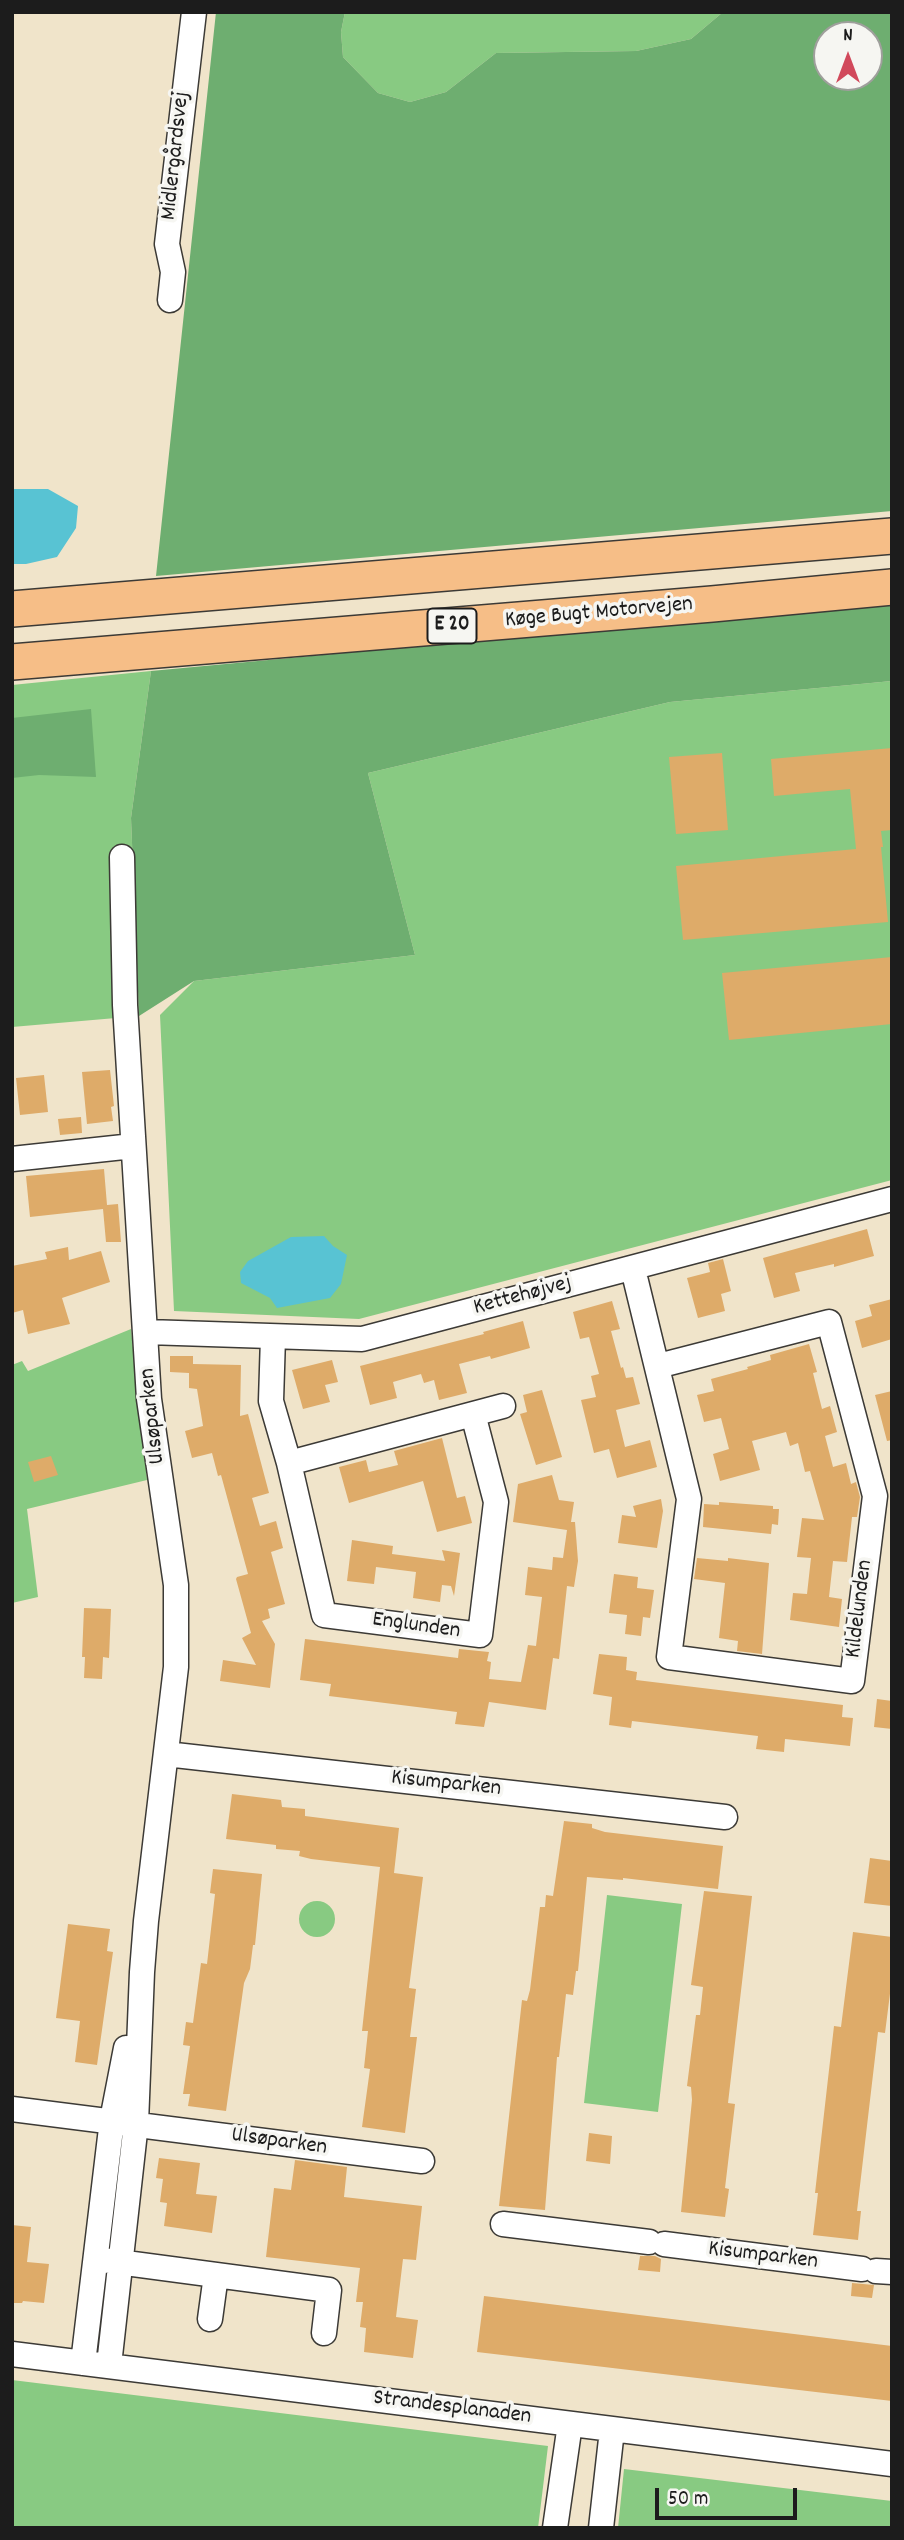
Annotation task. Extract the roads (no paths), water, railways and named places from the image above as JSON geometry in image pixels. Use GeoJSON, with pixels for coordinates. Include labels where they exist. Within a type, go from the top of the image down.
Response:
{"type":"FeatureCollection","features":[{"type":"Feature","properties":{"kind":"highway","name":"E 20"},"geometry":{"type":"LineString","coordinates":[[12,609],[892,536]]}},
{"type":"Feature","properties":{"kind":"highway","name":"Køge Bugt Motorvejen"},"geometry":{"type":"LineString","coordinates":[[12,662],[698,606],[892,587]]}},
{"type":"Feature","properties":{"kind":"street","name":"Midlergårdsvej"},"geometry":{"type":"LineString","coordinates":[[170,300],[173,272],[167,244],[194,12]]}},
{"type":"Feature","properties":{"kind":"street","name":"Ulsøparken"},"geometry":{"type":"LineString","coordinates":[[83,2363],[107,2261],[176,1667],[176,1586],[149,1399],[125,1005],[122,857]]}},
{"type":"Feature","properties":{"kind":"street"},"geometry":{"type":"LineString","coordinates":[[12,1159],[133,1146]]}},
{"type":"Feature","properties":{"kind":"street","name":"Kettehøjvej"},"geometry":{"type":"LineString","coordinates":[[147,1332],[362,1339],[892,1199]]}},
{"type":"Feature","properties":{"kind":"street","name":"Kildelunden"},"geometry":{"type":"LineString","coordinates":[[633,1269],[690,1499],[669,1657],[852,1681],[875,1496],[828,1322],[658,1366]]}},
{"type":"Feature","properties":{"kind":"street","name":"Englunden"},"geometry":{"type":"LineString","coordinates":[[273,1336],[271,1401],[289,1463],[324,1615],[480,1635],[496,1502],[472,1414]]}},
{"type":"Feature","properties":{"kind":"street"},"geometry":{"type":"LineString","coordinates":[[289,1463],[503,1405]]}},
{"type":"Feature","properties":{"kind":"street","name":"Kisumparken"},"geometry":{"type":"LineString","coordinates":[[166,1754],[725,1817]]}},
{"type":"Feature","properties":{"kind":"street","name":"Ulsøparken"},"geometry":{"type":"LineString","coordinates":[[12,2109],[422,2161]]}},
{"type":"Feature","properties":{"kind":"street","name":"Kisumparken"},"geometry":{"type":"LineString","coordinates":[[503,2224],[877,2271]]}},
{"type":"Feature","properties":{"kind":"street","name":"Ulsøparken"},"geometry":{"type":"LineString","coordinates":[[107,2261],[109,2365]]}},
{"type":"Feature","properties":{"kind":"street"},"geometry":{"type":"LineString","coordinates":[[107,2261],[329,2290],[324,2333]]}},
{"type":"Feature","properties":{"kind":"street"},"geometry":{"type":"LineString","coordinates":[[210,2319],[216,2275]]}},
{"type":"Feature","properties":{"kind":"street","name":"Strandesplanaden"},"geometry":{"type":"LineString","coordinates":[[12,2354],[892,2464]]}},
{"type":"Feature","properties":{"kind":"street"},"geometry":{"type":"LineString","coordinates":[[555,2528],[570,2424]]}},
{"type":"Feature","properties":{"kind":"street"},"geometry":{"type":"LineString","coordinates":[[601,2528],[612,2430]]}},
{"type":"Feature","properties":{"kind":"water"},"geometry":{"type":"Polygon","coordinates":[[[12,489],[48,489],[78,506],[76,528],[57,557],[26,564],[12,564],[12,489]]]}},
{"type":"Feature","properties":{"kind":"water"},"geometry":{"type":"Polygon","coordinates":[[[324,1236],[347,1255],[341,1284],[330,1298],[277,1308],[270,1298],[241,1283],[240,1272],[248,1261],[291,1237],[324,1236]]]}}]}
